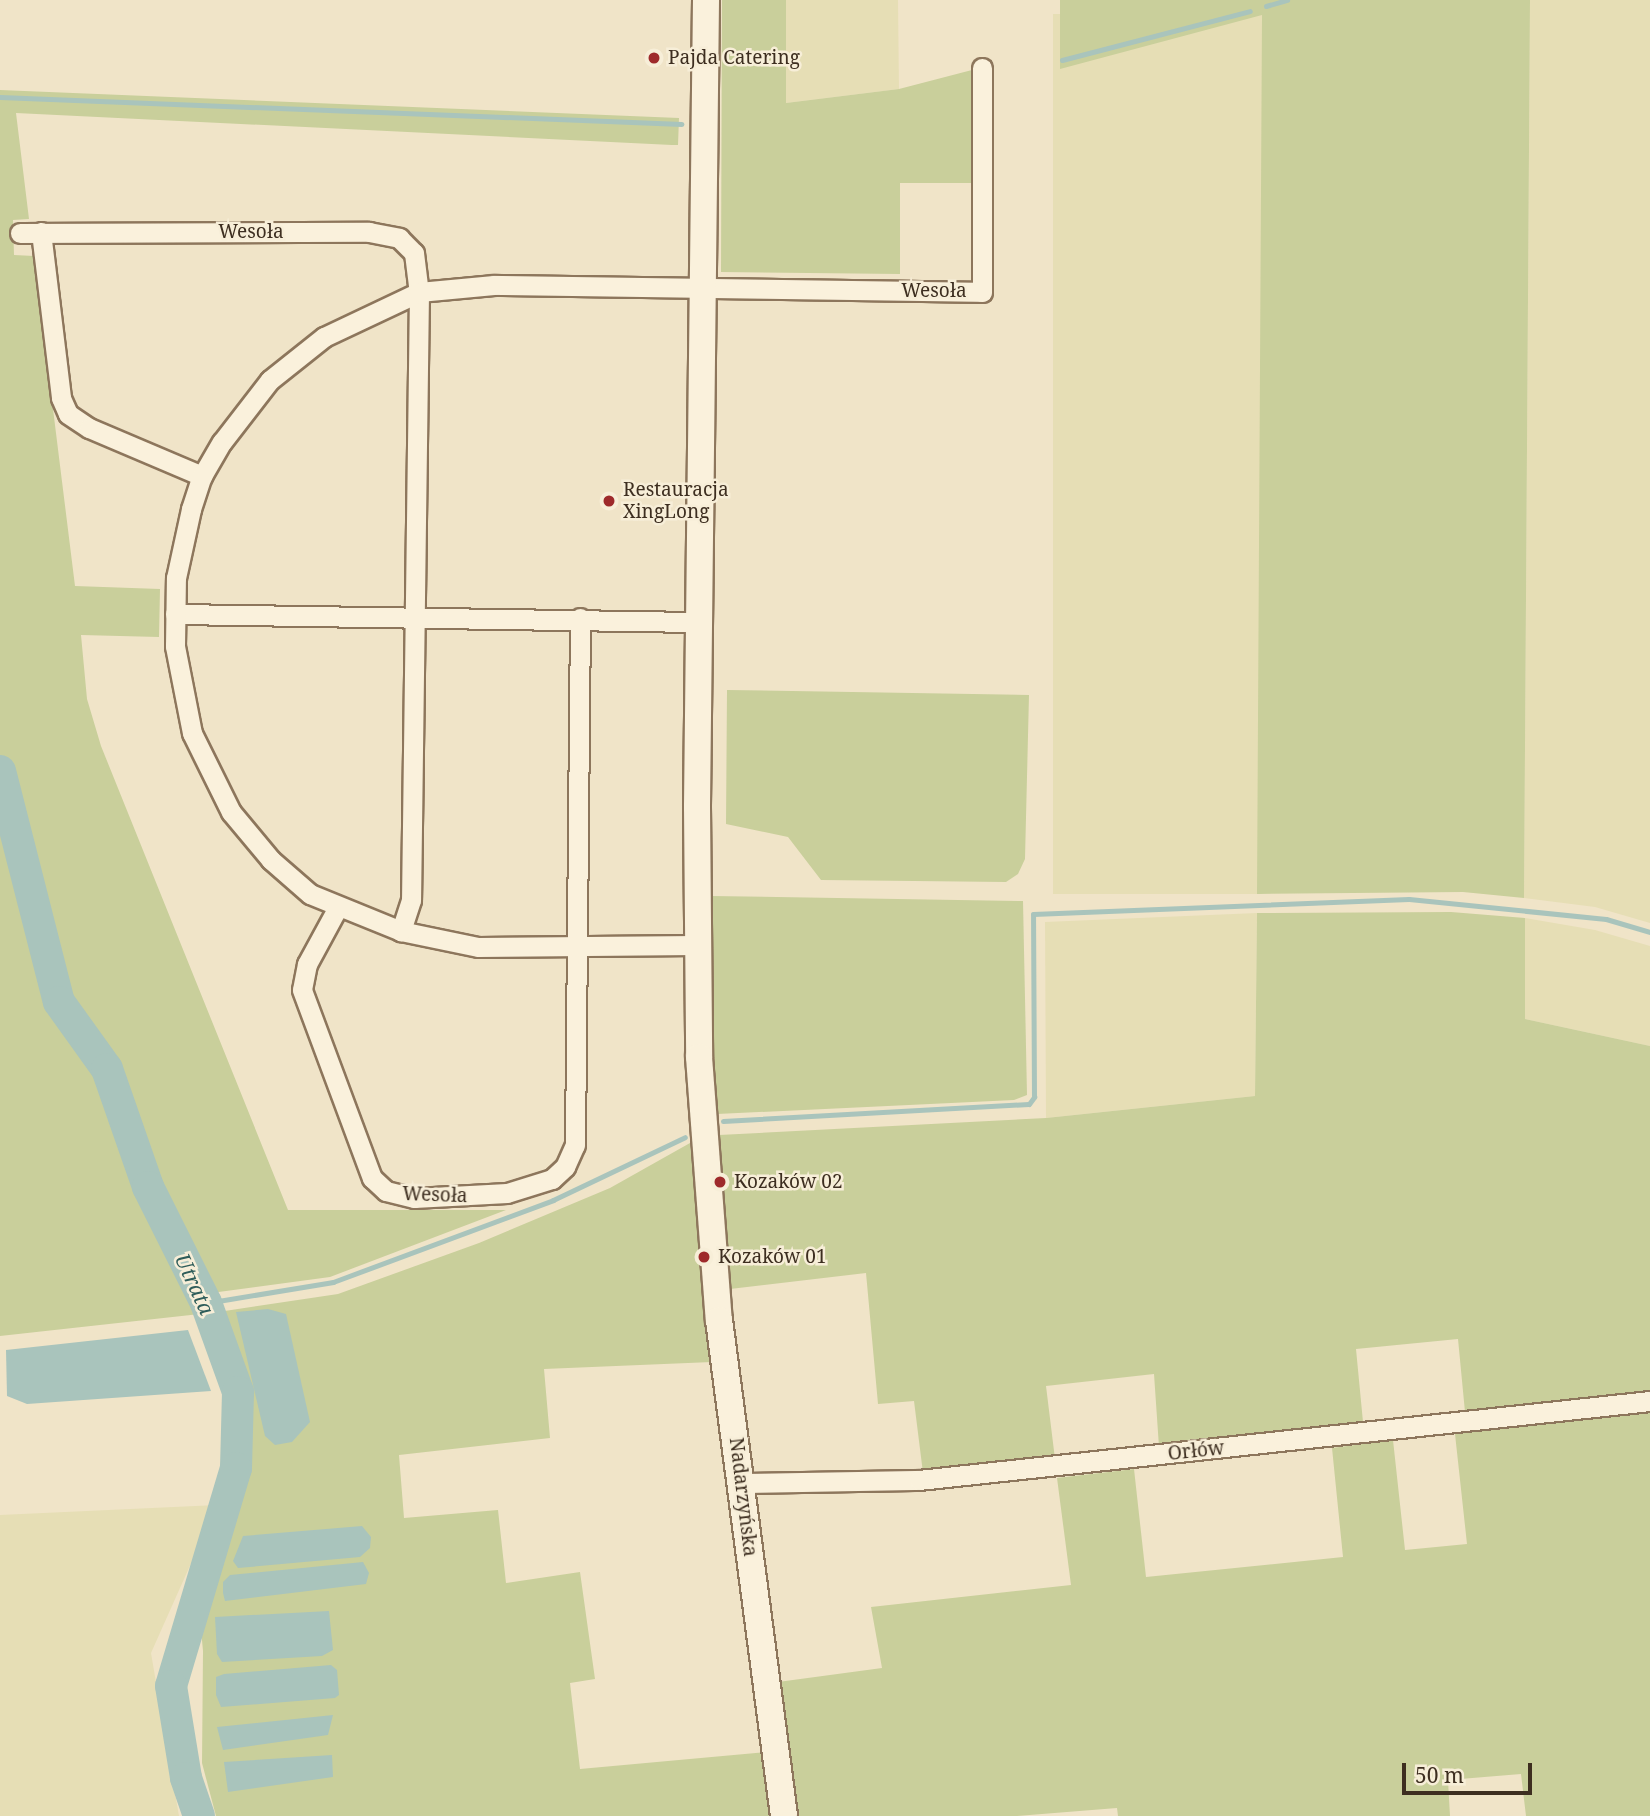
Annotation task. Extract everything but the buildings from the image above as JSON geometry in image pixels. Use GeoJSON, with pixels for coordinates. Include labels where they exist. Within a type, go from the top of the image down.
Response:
{"type":"FeatureCollection","features":[{"type":"Feature","properties":{"kind":"street"},"geometry":{"type":"LineString","coordinates":[[696,945],[706,0]]}},
{"type":"Feature","properties":{"kind":"street","name":"Wesoła"},"geometry":{"type":"LineString","coordinates":[[696,945],[478,947],[401,931],[338,907],[310,894],[271,860],[231,812],[211,777],[186,709],[175,646],[175,614],[180,551],[202,476],[253,398],[296,357],[348,323],[419,292],[481,285],[982,292],[982,68]]}},
{"type":"Feature","properties":{"kind":"street"},"geometry":{"type":"LineString","coordinates":[[41,232],[61,398],[68,414],[89,428],[202,476]]}},
{"type":"Feature","properties":{"kind":"street","name":"Wesoła"},"geometry":{"type":"LineString","coordinates":[[20,233],[388,234],[407,243],[414,253],[419,292],[412,615],[411,900],[401,931]]}},
{"type":"Feature","properties":{"kind":"street"},"geometry":{"type":"LineString","coordinates":[[175,614],[412,615],[698,622]]}},
{"type":"Feature","properties":{"kind":"street","name":"Wesoła"},"geometry":{"type":"LineString","coordinates":[[338,907],[307,964],[302,990],[372,1178],[398,1196],[507,1193],[552,1179],[565,1167],[575,1145],[580,618]]}},
{"type":"Feature","properties":{"kind":"street","name":"Nadarzyńska"},"geometry":{"type":"LineString","coordinates":[[696,945],[706,1178],[741,1483],[784,1816]]}},
{"type":"Feature","properties":{"kind":"street","name":"Orłów"},"geometry":{"type":"LineString","coordinates":[[741,1483],[919,1480],[1650,1401]]}},
{"type":"Feature","properties":{"kind":"shaded area"},"geometry":{"type":"Polygon","coordinates":[[[786,0],[898,0],[899,89],[786,103],[786,0]]]}},
{"type":"Feature","properties":{"kind":"shaded area"},"geometry":{"type":"Polygon","coordinates":[[[1530,0],[1650,0],[1650,923],[1595,907],[1524,898],[1530,0]]]}},
{"type":"Feature","properties":{"kind":"shaded area"},"geometry":{"type":"Polygon","coordinates":[[[1053,14],[1262,14],[1262,894],[1053,894],[1053,14]]]}},
{"type":"Feature","properties":{"kind":"shaded area"},"geometry":{"type":"Polygon","coordinates":[[[1257,913],[1255,1096],[1046,1118],[1045,922],[1257,913]]]}},
{"type":"Feature","properties":{"kind":"shaded area"},"geometry":{"type":"Polygon","coordinates":[[[1525,918],[1595,930],[1650,946],[1650,1046],[1525,1019],[1525,918]]]}},
{"type":"Feature","properties":{"kind":"shaded area"},"geometry":{"type":"Polygon","coordinates":[[[217,1505],[151,1653],[179,1816],[0,1816],[0,1515],[217,1505]]]}},
{"type":"Feature","properties":{"kind":"green space"},"geometry":{"type":"Polygon","coordinates":[[[722,0],[786,0],[786,103],[899,89],[972,70],[972,183],[900,183],[900,274],[721,272],[722,0]]]}},
{"type":"Feature","properties":{"kind":"green space"},"geometry":{"type":"Polygon","coordinates":[[[1060,0],[1530,0],[1524,898],[1463,892],[1257,894],[1262,15],[1060,69],[1060,0]]]}},
{"type":"Feature","properties":{"kind":"green space"},"geometry":{"type":"Polygon","coordinates":[[[0,90],[679,118],[678,145],[672,145],[16,113],[29,219],[13,220],[14,255],[34,256],[75,586],[160,589],[159,637],[81,635],[87,699],[101,746],[288,1210],[506,1210],[330,1277],[211,1293],[218,1312],[0,1336],[0,90]]]}},
{"type":"Feature","properties":{"kind":"green space"},"geometry":{"type":"Polygon","coordinates":[[[727,690],[1029,695],[1025,859],[1018,874],[1006,882],[821,880],[788,837],[726,824],[727,690]]]}},
{"type":"Feature","properties":{"kind":"green space"},"geometry":{"type":"Polygon","coordinates":[[[711,896],[1023,901],[1027,1095],[1014,1100],[717,1114],[709,1023],[711,896]]]}},
{"type":"Feature","properties":{"kind":"green space"},"geometry":{"type":"Polygon","coordinates":[[[1451,912],[1525,918],[1525,1019],[1650,1046],[1650,1392],[1465,1412],[1458,1339],[1356,1349],[1363,1422],[1159,1447],[1154,1374],[1046,1386],[1055,1459],[923,1473],[914,1401],[878,1404],[866,1273],[730,1289],[719,1135],[1046,1118],[1255,1096],[1257,913],[1451,912]]]}},
{"type":"Feature","properties":{"kind":"green space"},"geometry":{"type":"Polygon","coordinates":[[[690,1143],[712,1362],[544,1369],[550,1438],[399,1455],[404,1518],[498,1510],[506,1583],[580,1572],[595,1679],[570,1683],[580,1769],[767,1752],[774,1816],[216,1816],[202,1763],[203,1651],[199,1608],[243,1469],[250,1404],[241,1367],[218,1312],[338,1294],[479,1243],[610,1188],[690,1143]]]}},
{"type":"Feature","properties":{"kind":"green space"},"geometry":{"type":"Polygon","coordinates":[[[1650,1413],[1650,1816],[1526,1816],[1521,1774],[1448,1780],[1450,1816],[1118,1816],[1117,1808],[1017,1816],[797,1816],[778,1682],[882,1668],[871,1607],[1071,1585],[1057,1478],[1134,1469],[1146,1577],[1343,1557],[1332,1448],[1393,1440],[1405,1550],[1467,1544],[1455,1434],[1650,1413]]]}},
{"type":"Feature","properties":{"kind":"water"},"geometry":{"type":"Polygon","coordinates":[[[268,1309],[286,1314],[310,1422],[292,1442],[275,1445],[265,1436],[236,1312],[268,1309]]]}},
{"type":"Feature","properties":{"kind":"water"},"geometry":{"type":"Polygon","coordinates":[[[188,1330],[211,1391],[27,1404],[7,1396],[6,1350],[188,1330]]]}},
{"type":"Feature","properties":{"kind":"water"},"geometry":{"type":"Polygon","coordinates":[[[362,1526],[371,1537],[370,1548],[360,1557],[238,1568],[233,1561],[243,1536],[362,1526]]]}},
{"type":"Feature","properties":{"kind":"water"},"geometry":{"type":"Polygon","coordinates":[[[363,1562],[369,1573],[366,1584],[225,1601],[223,1582],[230,1575],[363,1562]]]}},
{"type":"Feature","properties":{"kind":"water"},"geometry":{"type":"Polygon","coordinates":[[[329,1611],[333,1650],[322,1656],[222,1662],[217,1654],[215,1617],[329,1611]]]}},
{"type":"Feature","properties":{"kind":"water"},"geometry":{"type":"Polygon","coordinates":[[[331,1665],[337,1670],[339,1695],[335,1698],[221,1707],[216,1695],[216,1677],[224,1674],[331,1665]]]}},
{"type":"Feature","properties":{"kind":"water"},"geometry":{"type":"Polygon","coordinates":[[[333,1715],[328,1735],[223,1750],[217,1727],[333,1715]]]}},
{"type":"Feature","properties":{"kind":"water"},"geometry":{"type":"Polygon","coordinates":[[[332,1755],[333,1777],[228,1792],[224,1762],[332,1755]]]}},
{"type":"Feature","properties":{"kind":"waterway"},"geometry":{"type":"LineString","coordinates":[[1266,6],[1287,0]]}},
{"type":"Feature","properties":{"kind":"waterway"},"geometry":{"type":"LineString","coordinates":[[1062,60],[1250,11]]}},
{"type":"Feature","properties":{"kind":"waterway"},"geometry":{"type":"LineString","coordinates":[[0,97],[681,124]]}},
{"type":"Feature","properties":{"kind":"waterway","name":"Utrata"},"geometry":{"type":"LineString","coordinates":[[0,771],[59,1002],[107,1069],[148,1187],[206,1303],[238,1392],[236,1468],[171,1686],[186,1778],[199,1816]]}},
{"type":"Feature","properties":{"kind":"waterway"},"geometry":{"type":"LineString","coordinates":[[723,1121],[1029,1104],[1034,1097],[1033,914],[1409,899],[1606,919],[1650,932]]}},
{"type":"Feature","properties":{"kind":"waterway"},"geometry":{"type":"LineString","coordinates":[[206,1303],[333,1282],[553,1200],[685,1137]]}},
{"type":"Feature","properties":{"kind":"place","name":"Pajda Catering"},"geometry":{"type":"Point","coordinates":[654,58]}},
{"type":"Feature","properties":{"kind":"place","name":"Restauracja XingLong"},"geometry":{"type":"Point","coordinates":[609,501]}},
{"type":"Feature","properties":{"kind":"place","name":"Kozaków 02"},"geometry":{"type":"Point","coordinates":[720,1182]}},
{"type":"Feature","properties":{"kind":"place","name":"Kozaków 01"},"geometry":{"type":"Point","coordinates":[704,1257]}}]}
